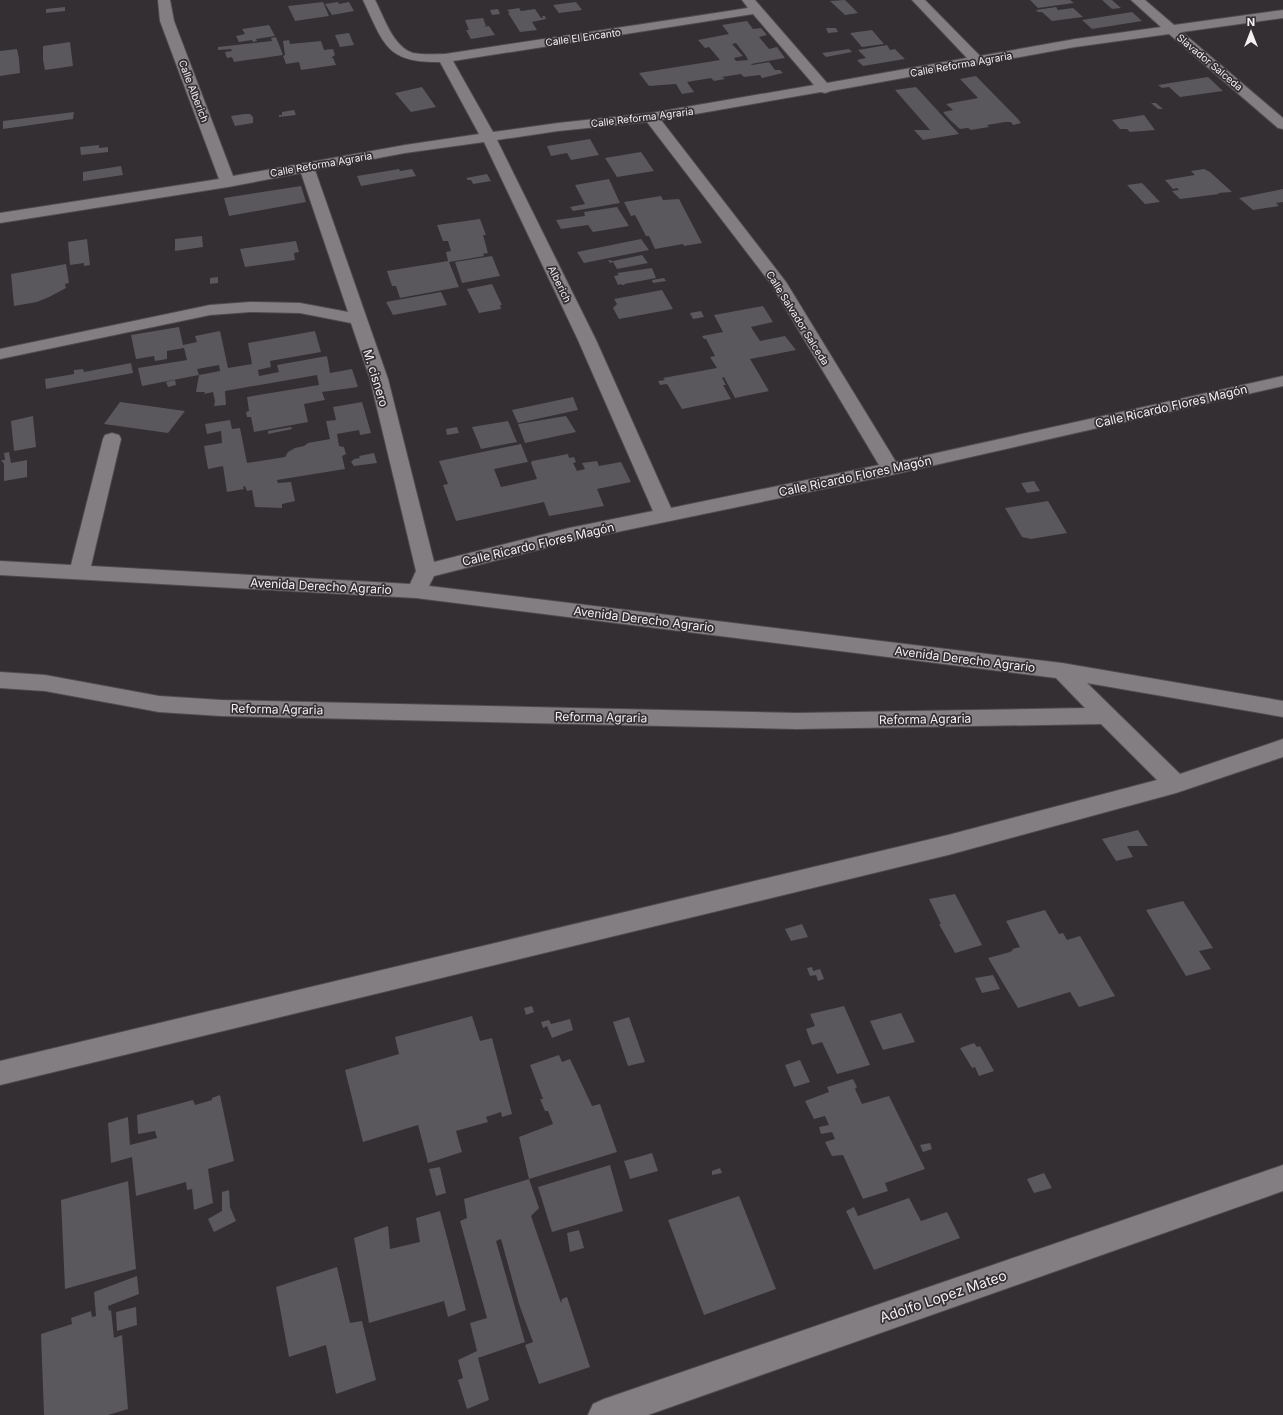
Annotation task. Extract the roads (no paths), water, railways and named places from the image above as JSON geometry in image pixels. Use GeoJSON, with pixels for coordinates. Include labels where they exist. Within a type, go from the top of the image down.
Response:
{"type":"FeatureCollection","features":[{"type":"Feature","properties":{"kind":"street","name":"Calle Alberich"},"geometry":{"type":"LineString","coordinates":[[164,0],[167,21],[228,182]]}},
{"type":"Feature","properties":{"kind":"street","name":"Calle El Encanto"},"geometry":{"type":"LineString","coordinates":[[369,0],[385,32],[399,51],[410,56],[429,58],[445,58],[583,36],[660,26],[752,5]]}},
{"type":"Feature","properties":{"kind":"street"},"geometry":{"type":"LineString","coordinates":[[918,0],[977,61]]}},
{"type":"Feature","properties":{"kind":"street","name":"Slavador Salceda"},"geometry":{"type":"LineString","coordinates":[[1137,0],[1283,125]]}},
{"type":"Feature","properties":{"kind":"street"},"geometry":{"type":"LineString","coordinates":[[752,5],[825,89]]}},
{"type":"Feature","properties":{"kind":"street","name":"Calle Reforma Agraria"},"geometry":{"type":"LineString","coordinates":[[0,218],[228,182],[306,166],[398,150],[566,126],[651,117],[825,89],[1075,43],[1283,14]]}},
{"type":"Feature","properties":{"kind":"street","name":"Alberich"},"geometry":{"type":"LineString","coordinates":[[445,58],[489,138],[587,340],[664,515]]}},
{"type":"Feature","properties":{"kind":"street","name":"Calle Salvador Salceda"},"geometry":{"type":"LineString","coordinates":[[651,117],[778,282],[890,469]]}},
{"type":"Feature","properties":{"kind":"street","name":"M. cisnero"},"geometry":{"type":"LineString","coordinates":[[306,166],[357,319],[379,379],[426,571]]}},
{"type":"Feature","properties":{"kind":"street"},"geometry":{"type":"LineString","coordinates":[[0,354],[210,310],[250,307],[300,308],[357,319]]}},
{"type":"Feature","properties":{"kind":"street","name":"Calle Ricardo Flores Magón"},"geometry":{"type":"LineString","coordinates":[[426,571],[569,535],[890,469],[1281,385]]}},
{"type":"Feature","properties":{"kind":"street"},"geometry":{"type":"LineString","coordinates":[[79,572],[112,439]]}},
{"type":"Feature","properties":{"kind":"street","name":"Avenida Derecho Agrario"},"geometry":{"type":"LineString","coordinates":[[0,568],[416,591],[1062,671],[1283,709]]}},
{"type":"Feature","properties":{"kind":"street"},"geometry":{"type":"LineString","coordinates":[[416,591],[426,571]]}},
{"type":"Feature","properties":{"kind":"street"},"geometry":{"type":"LineString","coordinates":[[1062,671],[1176,784]]}},
{"type":"Feature","properties":{"kind":"street","name":"Reforma Agraria"},"geometry":{"type":"LineString","coordinates":[[0,680],[45,684],[159,704],[221,708],[796,721],[1106,716]]}},
{"type":"Feature","properties":{"kind":"street"},"geometry":{"type":"LineString","coordinates":[[0,1073],[948,845],[1176,784],[1283,748]]}},
{"type":"Feature","properties":{"kind":"street","name":"Adolfo Lopez Mateo"},"geometry":{"type":"LineString","coordinates":[[604,1415],[1283,1178]]}}]}
